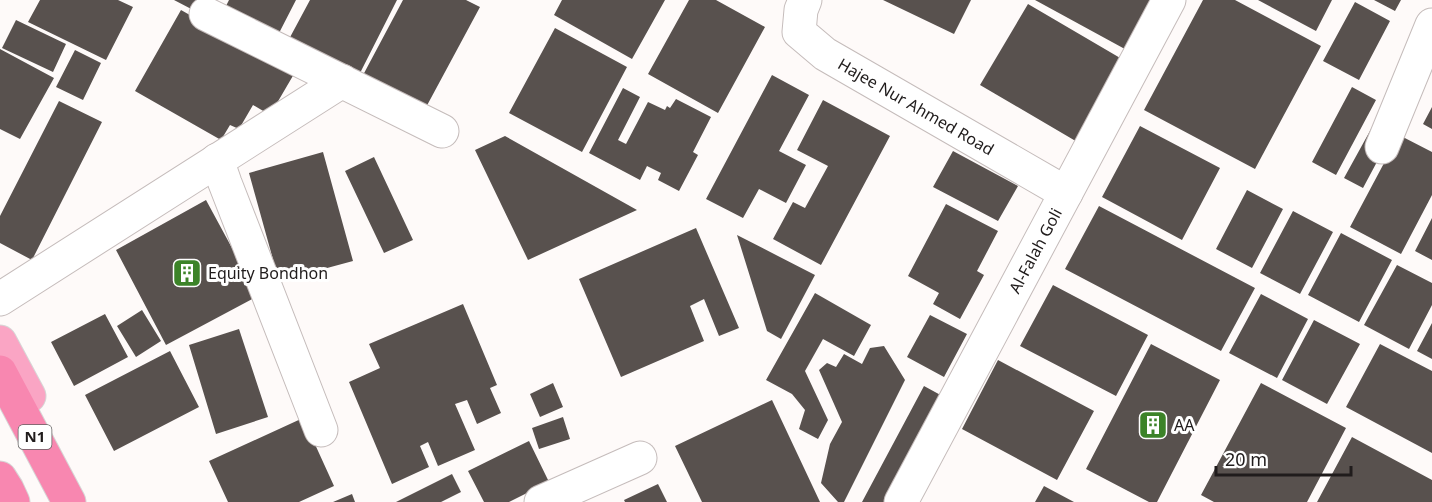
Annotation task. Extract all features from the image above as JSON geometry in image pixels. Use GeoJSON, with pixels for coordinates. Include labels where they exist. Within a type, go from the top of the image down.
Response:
{"type":"FeatureCollection","features":[{"type":"Feature","properties":{"kind":"highway","name":"N1"},"geometry":{"type":"LineString","coordinates":[[0,372],[69,502]]}},
{"type":"Feature","properties":{"kind":"highway"},"geometry":{"type":"LineString","coordinates":[[0,478],[13,502]]}},
{"type":"Feature","properties":{"kind":"main road"},"geometry":{"type":"LineString","coordinates":[[0,342],[83,502]]}},
{"type":"Feature","properties":{"kind":"street","name":"Hajee Nur Ahmed Road"},"geometry":{"type":"LineString","coordinates":[[805,0],[798,32],[825,54],[1066,193]]}},
{"type":"Feature","properties":{"kind":"street","name":"Al-Falah Goli"},"geometry":{"type":"LineString","coordinates":[[901,502],[1169,0]]}},
{"type":"Feature","properties":{"kind":"street"},"geometry":{"type":"LineString","coordinates":[[206,14],[442,131]]}},
{"type":"Feature","properties":{"kind":"street"},"geometry":{"type":"LineString","coordinates":[[1383,147],[1432,25]]}},
{"type":"Feature","properties":{"kind":"street"},"geometry":{"type":"LineString","coordinates":[[0,299],[342,81]]}},
{"type":"Feature","properties":{"kind":"street"},"geometry":{"type":"LineString","coordinates":[[217,160],[321,430]]}},
{"type":"Feature","properties":{"kind":"street"},"geometry":{"type":"LineString","coordinates":[[540,502],[640,458]]}},
{"type":"Feature","properties":{"kind":"building"},"geometry":{"type":"Polygon","coordinates":[[[40,0],[118,0],[133,7],[106,60],[28,22],[40,0]]]}},
{"type":"Feature","properties":{"kind":"building"},"geometry":{"type":"Polygon","coordinates":[[[174,0],[204,0],[197,12],[174,0]]]}},
{"type":"Feature","properties":{"kind":"building"},"geometry":{"type":"Polygon","coordinates":[[[229,0],[296,0],[278,35],[225,8],[229,0]]]}},
{"type":"Feature","properties":{"kind":"building"},"geometry":{"type":"Polygon","coordinates":[[[310,0],[397,0],[358,77],[288,41],[310,0]]]}},
{"type":"Feature","properties":{"kind":"building"},"geometry":{"type":"Polygon","coordinates":[[[403,0],[466,0],[480,7],[424,111],[362,77],[403,0]]]}},
{"type":"Feature","properties":{"kind":"building"},"geometry":{"type":"Polygon","coordinates":[[[562,0],[665,0],[632,59],[554,15],[562,0]]]}},
{"type":"Feature","properties":{"kind":"building"},"geometry":{"type":"Polygon","coordinates":[[[689,0],[716,0],[765,27],[718,113],[648,74],[689,0]]]}},
{"type":"Feature","properties":{"kind":"building"},"geometry":{"type":"Polygon","coordinates":[[[883,0],[971,0],[954,34],[883,0]]]}},
{"type":"Feature","properties":{"kind":"building"},"geometry":{"type":"Polygon","coordinates":[[[1035,0],[1163,0],[1134,54],[1035,0]]]}},
{"type":"Feature","properties":{"kind":"building"},"geometry":{"type":"Polygon","coordinates":[[[1203,0],[1235,0],[1321,46],[1255,169],[1144,110],[1203,0]]]}},
{"type":"Feature","properties":{"kind":"building"},"geometry":{"type":"Polygon","coordinates":[[[1258,0],[1332,0],[1316,31],[1258,0]]]}},
{"type":"Feature","properties":{"kind":"building"},"geometry":{"type":"Polygon","coordinates":[[[1374,0],[1401,0],[1395,11],[1374,0]]]}},
{"type":"Feature","properties":{"kind":"building"},"geometry":{"type":"Polygon","coordinates":[[[1355,2],[1390,21],[1359,80],[1323,61],[1355,2]]]}},
{"type":"Feature","properties":{"kind":"building"},"geometry":{"type":"Polygon","coordinates":[[[1028,4],[1127,62],[1079,143],[980,85],[1028,4]]]}},
{"type":"Feature","properties":{"kind":"building"},"geometry":{"type":"Polygon","coordinates":[[[181,10],[294,74],[270,115],[253,105],[239,129],[230,125],[221,140],[135,91],[181,10]]]}},
{"type":"Feature","properties":{"kind":"building"},"geometry":{"type":"Polygon","coordinates":[[[16,20],[66,44],[53,72],[2,48],[16,20]]]}},
{"type":"Feature","properties":{"kind":"building"},"geometry":{"type":"Polygon","coordinates":[[[555,28],[627,67],[582,152],[509,113],[555,28]]]}},
{"type":"Feature","properties":{"kind":"building"},"geometry":{"type":"Polygon","coordinates":[[[0,49],[54,78],[20,139],[0,129],[0,49]]]}},
{"type":"Feature","properties":{"kind":"building"},"geometry":{"type":"Polygon","coordinates":[[[75,50],[101,63],[83,100],[56,87],[75,50]]]}},
{"type":"Feature","properties":{"kind":"building"},"geometry":{"type":"Polygon","coordinates":[[[772,75],[809,95],[779,151],[806,165],[786,203],[759,189],[743,218],[706,199],[772,75]]]}},
{"type":"Feature","properties":{"kind":"building"},"geometry":{"type":"Polygon","coordinates":[[[1352,87],[1376,100],[1336,175],[1312,162],[1352,87]]]}},
{"type":"Feature","properties":{"kind":"building"},"geometry":{"type":"Polygon","coordinates":[[[623,88],[640,97],[618,140],[626,144],[648,102],[665,110],[667,106],[670,108],[676,99],[711,117],[693,152],[698,155],[679,191],[658,180],[661,173],[647,166],[640,180],[589,153],[623,88]]]}},
{"type":"Feature","properties":{"kind":"building"},"geometry":{"type":"Polygon","coordinates":[[[823,100],[890,136],[821,265],[773,239],[793,202],[805,208],[828,166],[797,150],[823,100]]]}},
{"type":"Feature","properties":{"kind":"building"},"geometry":{"type":"Polygon","coordinates":[[[59,101],[102,122],[32,260],[0,243],[0,216],[59,101]]]}},
{"type":"Feature","properties":{"kind":"building"},"geometry":{"type":"Polygon","coordinates":[[[1432,107],[1432,129],[1423,124],[1432,107]]]}},
{"type":"Feature","properties":{"kind":"building"},"geometry":{"type":"Polygon","coordinates":[[[1376,120],[1394,130],[1363,188],[1344,178],[1376,120]]]}},
{"type":"Feature","properties":{"kind":"building"},"geometry":{"type":"Polygon","coordinates":[[[1140,126],[1220,168],[1182,240],[1102,197],[1140,126]]]}},
{"type":"Feature","properties":{"kind":"building"},"geometry":{"type":"Polygon","coordinates":[[[1399,135],[1432,152],[1432,195],[1401,254],[1350,227],[1399,135]]]}},
{"type":"Feature","properties":{"kind":"building"},"geometry":{"type":"Polygon","coordinates":[[[505,136],[637,210],[528,260],[475,150],[505,136]]]}},
{"type":"Feature","properties":{"kind":"building"},"geometry":{"type":"Polygon","coordinates":[[[953,151],[1018,186],[998,221],[933,187],[953,151]]]}},
{"type":"Feature","properties":{"kind":"building"},"geometry":{"type":"Polygon","coordinates":[[[323,152],[353,261],[279,281],[249,173],[323,152]]]}},
{"type":"Feature","properties":{"kind":"building"},"geometry":{"type":"Polygon","coordinates":[[[374,157],[413,240],[384,253],[345,171],[374,157]]]}},
{"type":"Feature","properties":{"kind":"building"},"geometry":{"type":"Polygon","coordinates":[[[1247,190],[1283,209],[1252,268],[1216,249],[1247,190]]]}},
{"type":"Feature","properties":{"kind":"building","name":"Equity Bondhon"},"geometry":{"type":"Polygon","coordinates":[[[206,200],[258,296],[166,345],[116,250],[206,200]]]}},
{"type":"Feature","properties":{"kind":"building"},"geometry":{"type":"Polygon","coordinates":[[[946,204],[998,231],[977,271],[984,275],[960,319],[933,304],[939,293],[908,276],[946,204]]]}},
{"type":"Feature","properties":{"kind":"building"},"geometry":{"type":"Polygon","coordinates":[[[1099,206],[1255,288],[1221,351],[1065,269],[1099,206]]]}},
{"type":"Feature","properties":{"kind":"building"},"geometry":{"type":"Polygon","coordinates":[[[1293,211],[1333,232],[1300,294],[1260,273],[1293,211]]]}},
{"type":"Feature","properties":{"kind":"building"},"geometry":{"type":"Polygon","coordinates":[[[1432,218],[1432,260],[1415,251],[1432,218]]]}},
{"type":"Feature","properties":{"kind":"building"},"geometry":{"type":"Polygon","coordinates":[[[696,228],[739,328],[719,336],[704,299],[690,306],[704,341],[621,377],[579,279],[696,228]]]}},
{"type":"Feature","properties":{"kind":"building"},"geometry":{"type":"Polygon","coordinates":[[[1341,233],[1392,260],[1359,322],[1308,295],[1341,233]]]}},
{"type":"Feature","properties":{"kind":"building"},"geometry":{"type":"Polygon","coordinates":[[[737,235],[815,275],[781,339],[767,331],[737,235]]]}},
{"type":"Feature","properties":{"kind":"building"},"geometry":{"type":"Polygon","coordinates":[[[1397,265],[1432,283],[1432,305],[1409,349],[1364,325],[1397,265]]]}},
{"type":"Feature","properties":{"kind":"building"},"geometry":{"type":"Polygon","coordinates":[[[1053,285],[1148,335],[1116,396],[1020,346],[1053,285]]]}},
{"type":"Feature","properties":{"kind":"building"},"geometry":{"type":"Polygon","coordinates":[[[815,293],[871,325],[854,356],[823,339],[805,371],[828,420],[818,439],[799,429],[805,410],[792,394],[766,380],[815,293]]]}},
{"type":"Feature","properties":{"kind":"building"},"geometry":{"type":"Polygon","coordinates":[[[1261,294],[1308,319],[1277,378],[1229,353],[1261,294]]]}},
{"type":"Feature","properties":{"kind":"building"},"geometry":{"type":"Polygon","coordinates":[[[463,304],[497,385],[490,388],[501,413],[477,424],[467,400],[455,404],[475,450],[438,466],[428,442],[420,446],[429,467],[392,484],[349,382],[380,368],[369,344],[463,304]]]}},
{"type":"Feature","properties":{"kind":"building"},"geometry":{"type":"Polygon","coordinates":[[[142,310],[161,341],[136,357],[117,326],[142,310]]]}},
{"type":"Feature","properties":{"kind":"building"},"geometry":{"type":"Polygon","coordinates":[[[105,314],[128,357],[74,386],[51,342],[105,314]]]}},
{"type":"Feature","properties":{"kind":"building"},"geometry":{"type":"Polygon","coordinates":[[[930,315],[967,334],[944,377],[907,357],[930,315]]]}},
{"type":"Feature","properties":{"kind":"building"},"geometry":{"type":"Polygon","coordinates":[[[1314,320],[1360,344],[1327,404],[1282,380],[1314,320]]]}},
{"type":"Feature","properties":{"kind":"building"},"geometry":{"type":"Polygon","coordinates":[[[1432,323],[1432,359],[1417,351],[1432,323]]]}},
{"type":"Feature","properties":{"kind":"building"},"geometry":{"type":"Polygon","coordinates":[[[239,329],[268,417],[216,434],[189,345],[239,329]]]}},
{"type":"Feature","properties":{"kind":"building","name":"AA"},"geometry":{"type":"Polygon","coordinates":[[[1151,344],[1220,380],[1157,502],[1149,502],[1086,469],[1151,344]]]}},
{"type":"Feature","properties":{"kind":"building"},"geometry":{"type":"Polygon","coordinates":[[[1380,344],[1432,371],[1432,453],[1346,407],[1380,344]]]}},
{"type":"Feature","properties":{"kind":"building"},"geometry":{"type":"Polygon","coordinates":[[[884,346],[905,380],[844,502],[838,502],[821,483],[830,444],[842,422],[819,370],[827,363],[836,367],[844,354],[862,364],[870,348],[884,346]]]}},
{"type":"Feature","properties":{"kind":"building"},"geometry":{"type":"Polygon","coordinates":[[[170,351],[199,407],[114,451],[85,395],[170,351]]]}},
{"type":"Feature","properties":{"kind":"building"},"geometry":{"type":"Polygon","coordinates":[[[998,360],[1094,411],[1057,480],[962,429],[998,360]]]}},
{"type":"Feature","properties":{"kind":"building"},"geometry":{"type":"Polygon","coordinates":[[[553,383],[563,407],[540,417],[530,394],[553,383]]]}},
{"type":"Feature","properties":{"kind":"building"},"geometry":{"type":"Polygon","coordinates":[[[1261,383],[1346,428],[1307,502],[1214,502],[1201,495],[1261,383]]]}},
{"type":"Feature","properties":{"kind":"building"},"geometry":{"type":"Polygon","coordinates":[[[924,386],[946,398],[889,502],[862,502],[924,386]]]}},
{"type":"Feature","properties":{"kind":"building"},"geometry":{"type":"Polygon","coordinates":[[[772,400],[820,502],[702,502],[675,446],[772,400]]]}},
{"type":"Feature","properties":{"kind":"building"},"geometry":{"type":"Polygon","coordinates":[[[563,417],[570,439],[539,449],[532,428],[563,417]]]}},
{"type":"Feature","properties":{"kind":"building"},"geometry":{"type":"Polygon","coordinates":[[[303,418],[334,486],[299,502],[228,502],[209,461],[303,418]]]}},
{"type":"Feature","properties":{"kind":"building"},"geometry":{"type":"Polygon","coordinates":[[[1352,437],[1432,480],[1432,502],[1317,502],[1352,437]]]}},
{"type":"Feature","properties":{"kind":"building"},"geometry":{"type":"Polygon","coordinates":[[[529,441],[549,482],[509,502],[484,502],[468,471],[529,441]]]}},
{"type":"Feature","properties":{"kind":"building"},"geometry":{"type":"Polygon","coordinates":[[[452,474],[461,492],[441,502],[396,502],[452,474]]]}},
{"type":"Feature","properties":{"kind":"building"},"geometry":{"type":"Polygon","coordinates":[[[658,484],[667,502],[625,502],[624,500],[658,484]]]}},
{"type":"Feature","properties":{"kind":"building"},"geometry":{"type":"Polygon","coordinates":[[[1044,486],[1074,502],[1035,502],[1044,486]]]}},
{"type":"Feature","properties":{"kind":"building"},"geometry":{"type":"Polygon","coordinates":[[[352,494],[355,502],[333,502],[352,494]]]}},
{"type":"Feature","properties":{"kind":"place","name":"Equity Bondhon"},"geometry":{"type":"Point","coordinates":[187,273]}},
{"type":"Feature","properties":{"kind":"place","name":"AA"},"geometry":{"type":"Point","coordinates":[1153,425]}}]}
